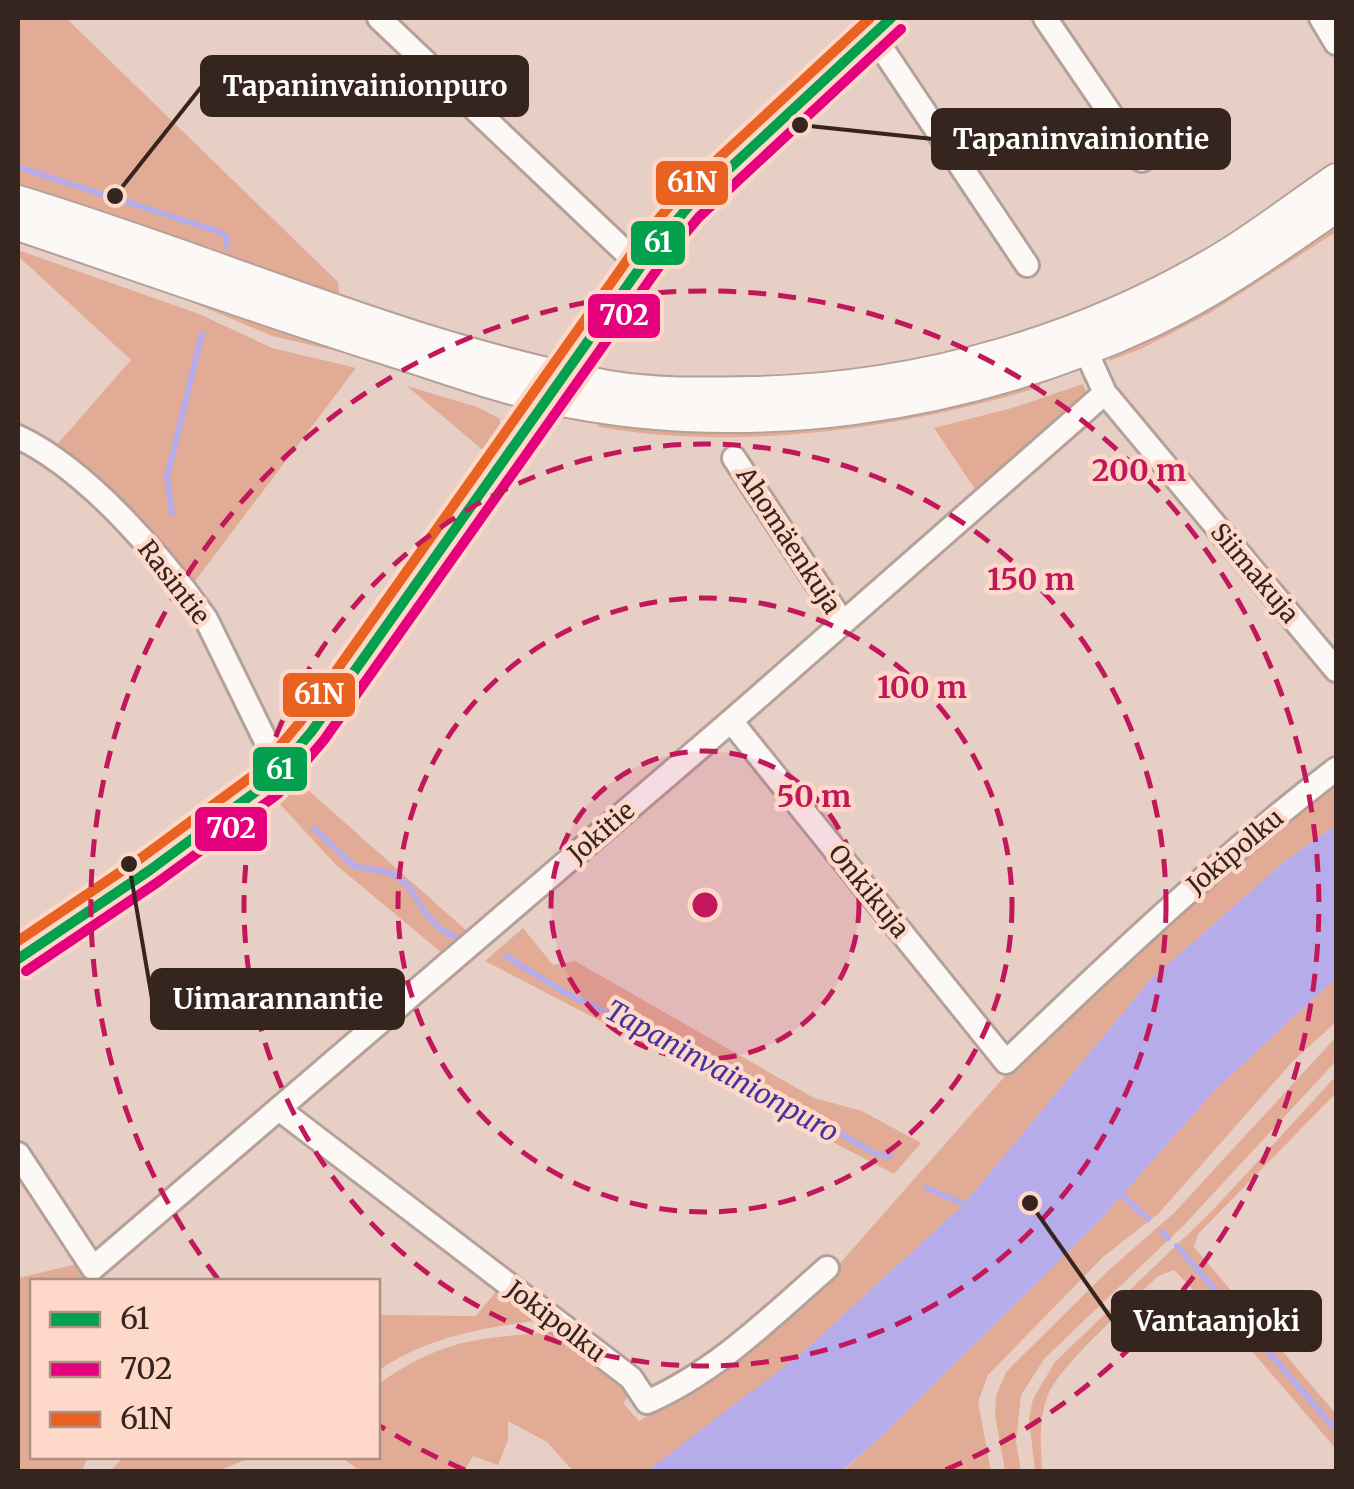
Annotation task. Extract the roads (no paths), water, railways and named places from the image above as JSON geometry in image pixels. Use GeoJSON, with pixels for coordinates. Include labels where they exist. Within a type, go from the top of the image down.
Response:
{"type":"FeatureCollection","features":[{"type":"Feature","properties":{"kind":"main road"},"geometry":{"type":"LineString","coordinates":[[18,200],[458,349],[611,386],[693,392],[808,390],[954,368],[1081,340],[1140,300],[1230,251],[1336,178]]}},
{"type":"Feature","properties":{"kind":"main road"},"geometry":{"type":"LineString","coordinates":[[18,226],[311,327],[548,399],[695,418],[812,415],[962,391],[1081,340],[1208,293],[1336,208]]}},
{"type":"Feature","properties":{"kind":"street"},"geometry":{"type":"LineString","coordinates":[[379,18],[640,266]]}},
{"type":"Feature","properties":{"kind":"street"},"geometry":{"type":"LineString","coordinates":[[18,959],[150,870],[269,782],[312,731],[640,266],[688,207],[892,18]]}},
{"type":"Feature","properties":{"kind":"street"},"geometry":{"type":"LineString","coordinates":[[1044,18],[1142,160]]}},
{"type":"Feature","properties":{"kind":"street"},"geometry":{"type":"LineString","coordinates":[[1321,18],[1336,42]]}},
{"type":"Feature","properties":{"kind":"street"},"geometry":{"type":"LineString","coordinates":[[872,35],[1027,265]]}},
{"type":"Feature","properties":{"kind":"street","name":"Siimakuja"},"geometry":{"type":"LineString","coordinates":[[1081,340],[1105,393],[1336,670]]}},
{"type":"Feature","properties":{"kind":"street","name":"Jokitie"},"geometry":{"type":"LineString","coordinates":[[18,1154],[93,1268],[731,721],[1105,393]]}},
{"type":"Feature","properties":{"kind":"street","name":"Rasintie"},"geometry":{"type":"LineString","coordinates":[[18,437],[43,449],[134,530],[192,599],[206,619],[279,768]]}},
{"type":"Feature","properties":{"kind":"street","name":"Ahomäenkuja"},"geometry":{"type":"LineString","coordinates":[[734,458],[843,623]]}},
{"type":"Feature","properties":{"kind":"street","name":"Onkikuja"},"geometry":{"type":"LineString","coordinates":[[731,721],[1006,1062]]}},
{"type":"Feature","properties":{"kind":"street","name":"Jokipolku"},"geometry":{"type":"LineString","coordinates":[[1006,1062],[1135,938],[1254,832],[1336,769]]}},
{"type":"Feature","properties":{"kind":"street","name":"Jokipolku"},"geometry":{"type":"LineString","coordinates":[[279,1108],[631,1378],[647,1402],[679,1388],[749,1337],[827,1268]]}},
{"type":"Feature","properties":{"kind":"waterway","name":"Tapaninvainionpuro"},"geometry":{"type":"LineString","coordinates":[[18,167],[220,232],[227,238],[227,246]]}},
{"type":"Feature","properties":{"kind":"waterway","name":"Tapaninvainionpuro"},"geometry":{"type":"LineString","coordinates":[[172,513],[167,477],[202,334]]}},
{"type":"Feature","properties":{"kind":"waterway","name":"Tapaninvainionpuro"},"geometry":{"type":"LineString","coordinates":[[314,828],[354,866],[391,873],[407,884],[426,914],[440,929],[454,936]]}},
{"type":"Feature","properties":{"kind":"waterway","name":"Tapaninvainionpuro"},"geometry":{"type":"LineString","coordinates":[[506,956],[564,992],[761,1087],[806,1122],[827,1126],[878,1155],[890,1156]]}},
{"type":"Feature","properties":{"kind":"waterway","name":"Tapaninvainionpuro"},"geometry":{"type":"LineString","coordinates":[[926,1188],[964,1204]]}},
{"type":"Feature","properties":{"kind":"waterway"},"geometry":{"type":"LineString","coordinates":[[1122,1195],[1148,1219]]}},
{"type":"Feature","properties":{"kind":"waterway"},"geometry":{"type":"LineString","coordinates":[[1162,1232],[1168,1238]]}},
{"type":"Feature","properties":{"kind":"waterway"},"geometry":{"type":"LineString","coordinates":[[1177,1246],[1336,1430]]}},
{"type":"Feature","properties":{"kind":"place","name":"Tapaninvainiontie"},"geometry":{"type":"Point","coordinates":[800,125]}},
{"type":"Feature","properties":{"kind":"place","name":"Tapaninvainionpuro"},"geometry":{"type":"Point","coordinates":[115,196]}},
{"type":"Feature","properties":{"kind":"place","name":"Uimarannantie"},"geometry":{"type":"Point","coordinates":[129,864]}},
{"type":"Feature","properties":{"kind":"place","name":"Vantaanjoki"},"geometry":{"type":"Point","coordinates":[1030,1203]}}]}
